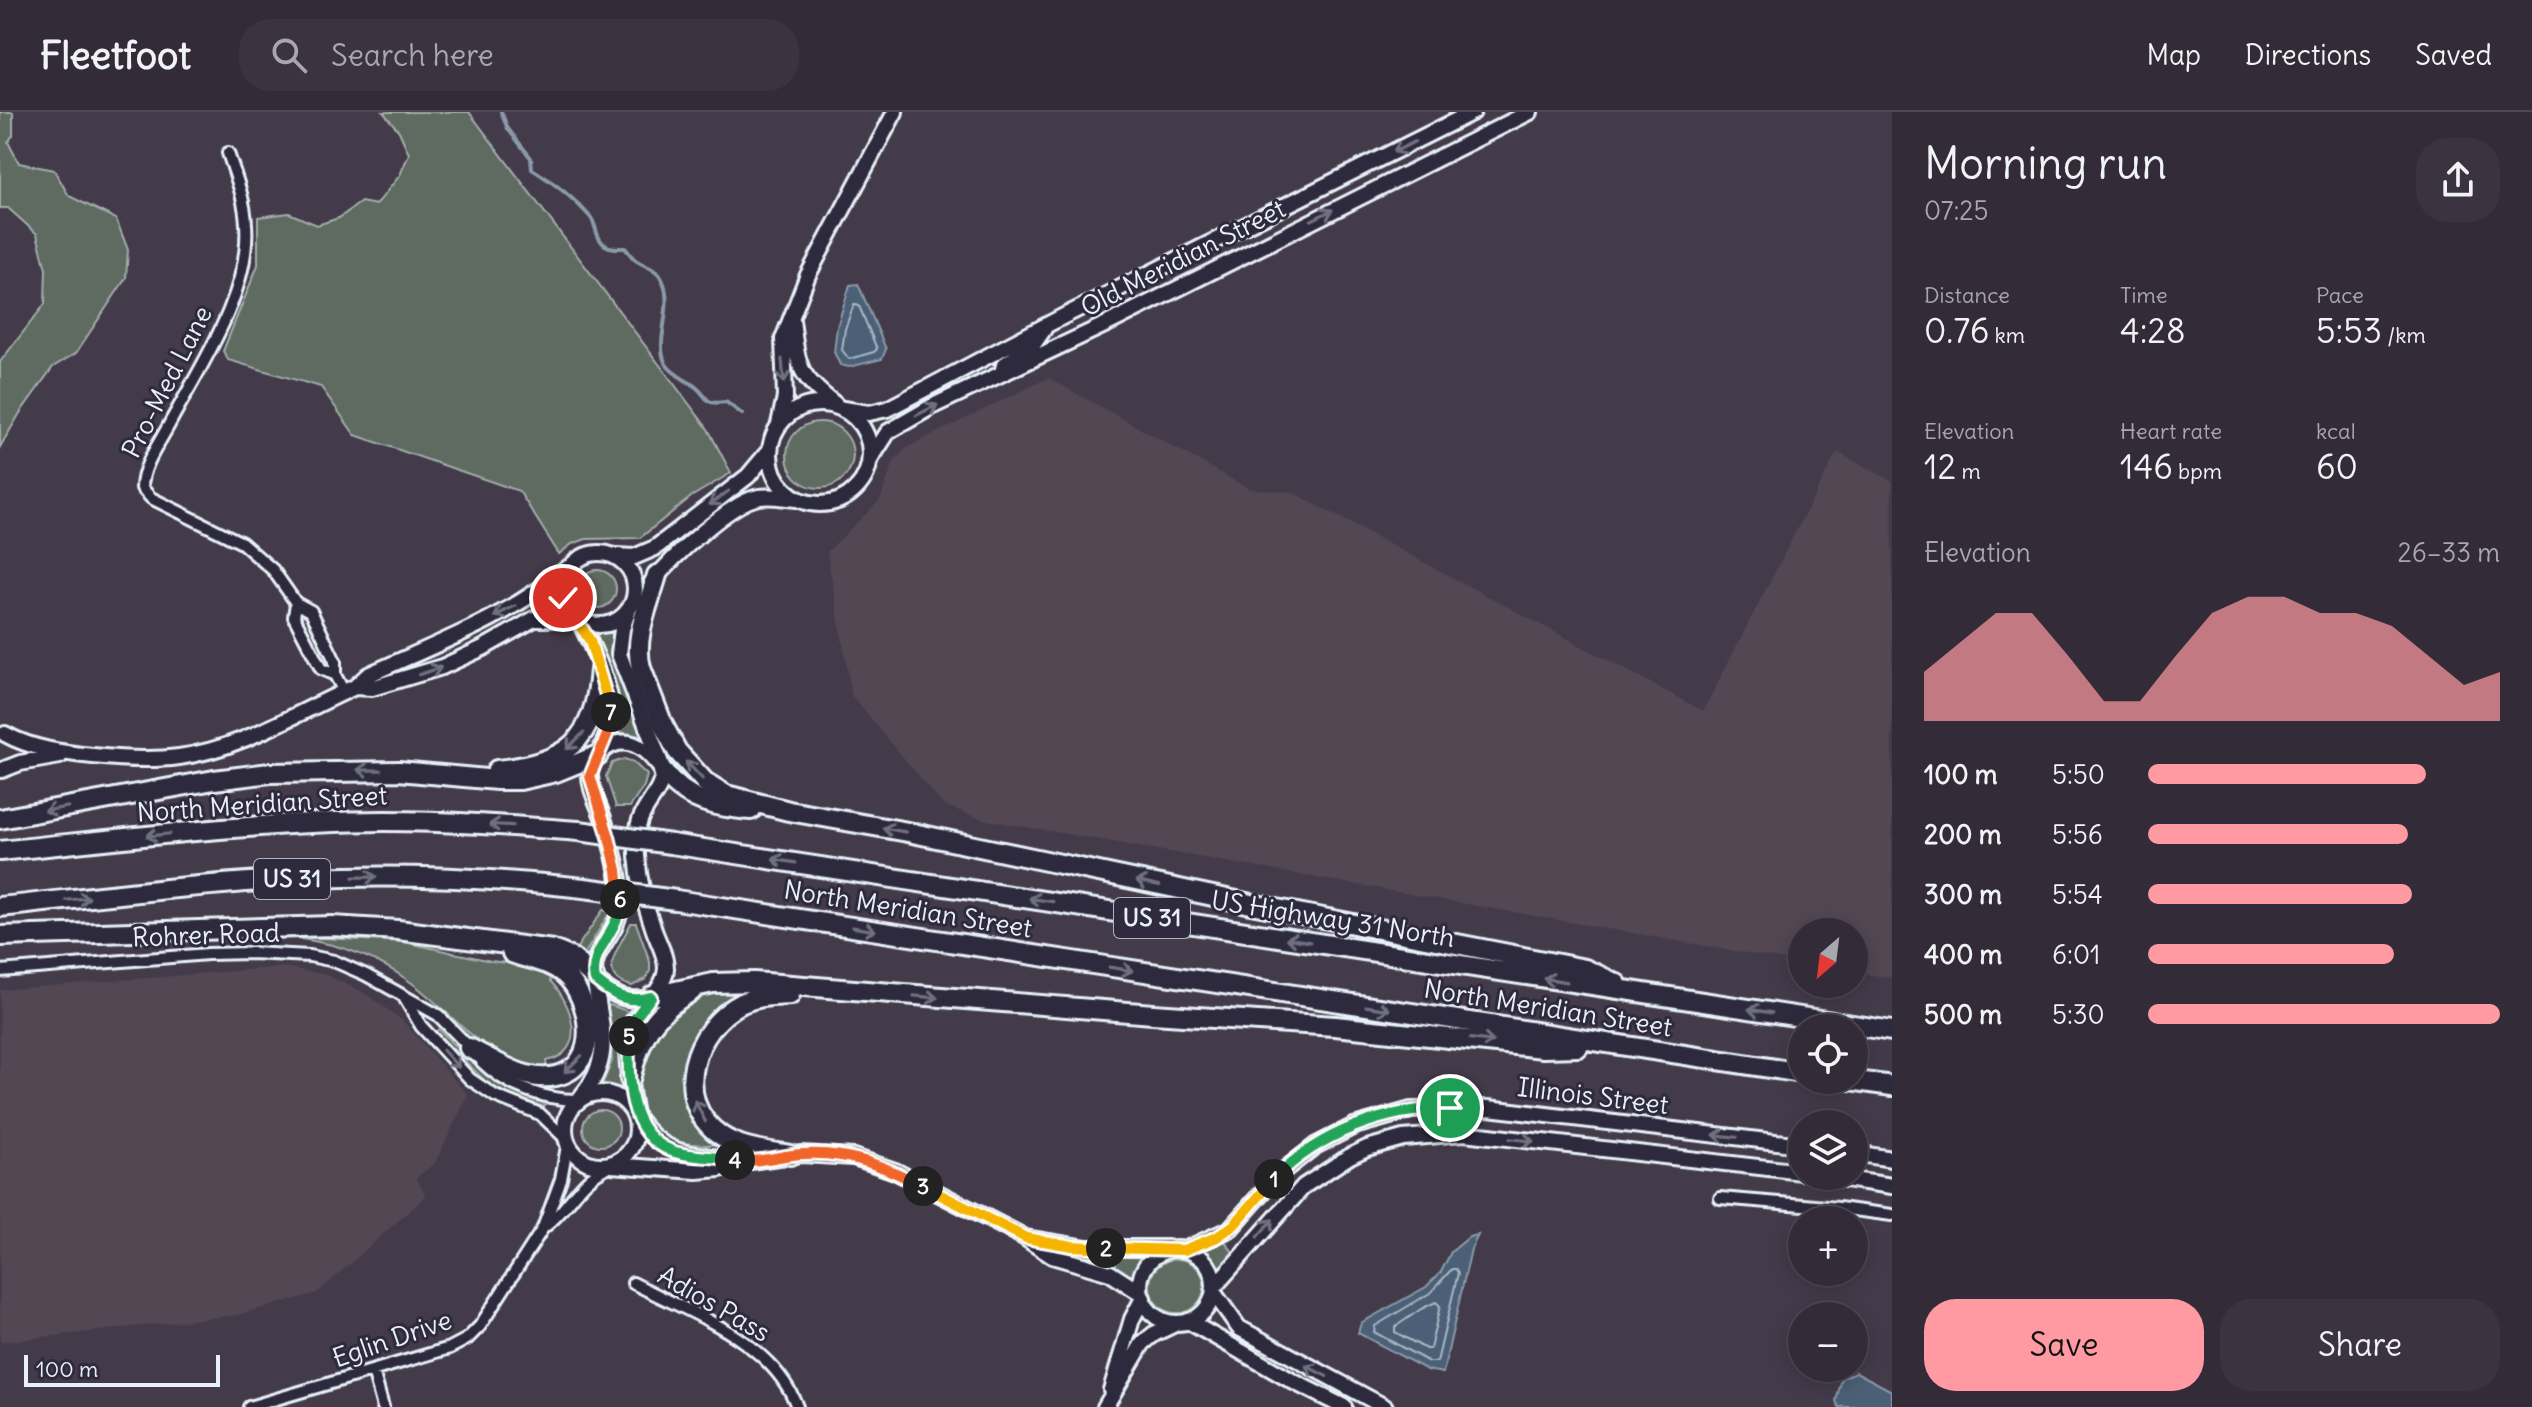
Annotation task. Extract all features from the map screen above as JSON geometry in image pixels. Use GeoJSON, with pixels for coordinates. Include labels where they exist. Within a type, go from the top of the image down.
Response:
{"type":"FeatureCollection","features":[{"type":"Feature","properties":{"kind":"highway"},"geometry":{"type":"LineString","coordinates":[[657,575],[640,637],[638,657],[642,673],[672,744],[699,776],[719,792],[789,811],[908,832],[1251,904],[1585,969],[1632,992]]}},
{"type":"Feature","properties":{"kind":"highway"},"geometry":{"type":"LineString","coordinates":[[0,819],[270,773],[349,770],[447,773],[523,766],[566,750],[582,735],[597,700],[600,670]]}},
{"type":"Feature","properties":{"kind":"highway"},"geometry":{"type":"LineString","coordinates":[[447,773],[520,780],[556,772],[599,755]]}},
{"type":"Feature","properties":{"kind":"highway"},"geometry":{"type":"LineString","coordinates":[[663,771],[680,790],[709,805],[789,811]]}},
{"type":"Feature","properties":{"kind":"highway","name":"North Meridian Street"},"geometry":{"type":"LineString","coordinates":[[0,851],[308,824],[452,822],[579,831],[671,844]]}},
{"type":"Feature","properties":{"kind":"highway","name":"US Highway 31 North"},"geometry":{"type":"LineString","coordinates":[[671,844],[1892,1031]]}},
{"type":"Feature","properties":{"kind":"highway","name":"North Meridian Street"},"geometry":{"type":"LineString","coordinates":[[0,907],[311,878],[392,876],[482,879],[584,888],[1788,1071]]}},
{"type":"Feature","properties":{"kind":"highway"},"geometry":{"type":"LineString","coordinates":[[0,936],[306,925],[377,928],[557,951],[579,962],[594,979]]}},
{"type":"Feature","properties":{"kind":"highway"},"geometry":{"type":"LineString","coordinates":[[469,1048],[521,1073],[550,1077],[569,1071],[578,1062],[587,1038],[585,1010],[574,983],[550,965],[484,941]]}},
{"type":"Feature","properties":{"kind":"highway"},"geometry":{"type":"LineString","coordinates":[[651,996],[705,984],[740,982],[1375,1029],[1543,1048],[1625,1046]]}},
{"type":"Feature","properties":{"kind":"highway"},"geometry":{"type":"LineString","coordinates":[[630,1079],[643,1039],[654,1019],[666,1007],[705,984]]}},
{"type":"Feature","properties":{"kind":"highway"},"geometry":{"type":"LineString","coordinates":[[790,1155],[735,1144],[710,1127],[700,1113],[694,1096],[693,1070],[697,1052],[712,1027],[742,1003],[763,996],[848,990]]}},
{"type":"Feature","properties":{"kind":"highway"},"geometry":{"type":"LineString","coordinates":[[1868,1083],[1892,1086]]}},
{"type":"Feature","properties":{"kind":"street"},"geometry":{"type":"LineString","coordinates":[[779,424],[785,397],[783,339],[808,275],[895,112]]}},
{"type":"Feature","properties":{"kind":"street","name":"Old Meridian Street"},"geometry":{"type":"LineString","coordinates":[[841,408],[869,413],[887,409],[1473,112]]}},
{"type":"Feature","properties":{"kind":"street","name":"Old Meridian Street"},"geometry":{"type":"LineString","coordinates":[[870,460],[883,437],[899,424],[1530,112]]}},
{"type":"Feature","properties":{"kind":"street","name":"Pro-Med Lane"},"geometry":{"type":"LineString","coordinates":[[228,153],[246,222],[241,281],[212,344],[148,465],[142,488],[151,498],[251,549],[273,570],[296,603],[311,611],[335,661],[335,675]]}},
{"type":"Feature","properties":{"kind":"street"},"geometry":{"type":"LineString","coordinates":[[1240,228],[1253,250]]}},
{"type":"Feature","properties":{"kind":"street"},"geometry":{"type":"LineString","coordinates":[[349,689],[372,688],[442,667],[534,619],[578,619],[589,624],[611,624],[630,608],[683,550],[746,501],[763,496],[818,504],[841,500],[860,485],[870,460],[866,434],[857,420],[817,390],[800,369],[792,320]]}},
{"type":"Feature","properties":{"kind":"street"},"geometry":{"type":"LineString","coordinates":[[1001,375],[1004,365],[1033,345],[1047,326]]}},
{"type":"Feature","properties":{"kind":"street"},"geometry":{"type":"LineString","coordinates":[[796,499],[776,479],[769,451],[772,437],[789,413],[810,404],[841,408]]}},
{"type":"Feature","properties":{"kind":"street"},"geometry":{"type":"LineString","coordinates":[[2,730],[33,746],[76,755],[135,760],[203,753],[263,730],[349,689],[368,675],[514,607],[538,593],[584,556],[603,553],[634,557],[655,548],[748,476],[769,451]]}},
{"type":"Feature","properties":{"kind":"street"},"geometry":{"type":"LineString","coordinates":[[610,1165],[630,1148],[636,1133],[629,1032],[633,1021],[663,979],[666,964],[647,909],[637,858],[640,820],[660,788],[663,771],[619,654],[622,629],[635,596],[633,576],[628,567],[612,555]]}},
{"type":"Feature","properties":{"kind":"street"},"geometry":{"type":"LineString","coordinates":[[569,567],[563,582],[563,598],[590,641],[611,707],[612,718],[591,768],[591,784],[617,870],[620,906],[617,920],[595,958],[594,979],[603,1055],[598,1074],[566,1121],[568,1141],[575,1154],[595,1166],[697,1171],[790,1155],[825,1153],[872,1162],[1026,1238],[1052,1256],[1110,1273],[1142,1296],[1148,1308],[1158,1317],[1183,1322],[1344,1407]]}},
{"type":"Feature","properties":{"kind":"street","name":"Pro-Med Lane"},"geometry":{"type":"LineString","coordinates":[[296,603],[294,617],[321,669],[335,675],[349,689]]}},
{"type":"Feature","properties":{"kind":"street"},"geometry":{"type":"LineString","coordinates":[[1,772],[8,747],[2,730]]}},
{"type":"Feature","properties":{"kind":"street"},"geometry":{"type":"LineString","coordinates":[[599,755],[614,744],[632,744],[644,750],[663,771]]}},
{"type":"Feature","properties":{"kind":"street"},"geometry":{"type":"LineString","coordinates":[[1,772],[44,758],[76,755]]}},
{"type":"Feature","properties":{"kind":"street","name":"Rohrer Road"},"geometry":{"type":"LineString","coordinates":[[0,971],[208,954],[294,954],[344,965],[438,1015],[486,1066],[514,1084],[549,1098],[579,1099]]}},
{"type":"Feature","properties":{"kind":"street"},"geometry":{"type":"LineString","coordinates":[[594,979],[621,998],[637,1000],[651,996]]}},
{"type":"Feature","properties":{"kind":"street","name":"Rohrer Road"},"geometry":{"type":"LineString","coordinates":[[403,998],[421,1026],[470,1079],[495,1096],[540,1114],[568,1141]]}},
{"type":"Feature","properties":{"kind":"street"},"geometry":{"type":"LineString","coordinates":[[579,1099],[594,1093],[610,1094],[625,1103],[651,1136],[673,1151],[744,1162]]}},
{"type":"Feature","properties":{"kind":"street","name":"Illinois Street"},"geometry":{"type":"LineString","coordinates":[[1180,1249],[1230,1229],[1278,1175],[1315,1146],[1354,1126],[1411,1110],[1488,1108],[1788,1143]]}},
{"type":"Feature","properties":{"kind":"street","name":"Illinois Street"},"geometry":{"type":"LineString","coordinates":[[1214,1290],[1304,1186],[1350,1156],[1403,1138],[1464,1133],[1788,1170]]}},
{"type":"Feature","properties":{"kind":"street","name":"Eglin Drive"},"geometry":{"type":"LineString","coordinates":[[249,1407],[450,1348],[472,1335],[543,1228],[561,1179],[568,1141]]}},
{"type":"Feature","properties":{"kind":"street"},"geometry":{"type":"LineString","coordinates":[[1868,1155],[1892,1159]]}},
{"type":"Feature","properties":{"kind":"street","name":"Eglin Drive"},"geometry":{"type":"LineString","coordinates":[[543,1228],[558,1216],[582,1184],[610,1165]]}},
{"type":"Feature","properties":{"kind":"street"},"geometry":{"type":"LineString","coordinates":[[1868,1182],[1892,1186]]}},
{"type":"Feature","properties":{"kind":"street"},"geometry":{"type":"LineString","coordinates":[[1720,1198],[1892,1215]]}},
{"type":"Feature","properties":{"kind":"street"},"geometry":{"type":"LineString","coordinates":[[1026,1238],[1087,1248],[1180,1249],[1205,1261],[1213,1274],[1214,1290],[1205,1311],[1154,1334],[1143,1343],[1108,1401]]}},
{"type":"Feature","properties":{"kind":"street"},"geometry":{"type":"LineString","coordinates":[[1108,1401],[1132,1319],[1142,1296],[1142,1276],[1147,1264],[1157,1255],[1180,1249]]}},
{"type":"Feature","properties":{"kind":"street","name":"Adios Pass"},"geometry":{"type":"LineString","coordinates":[[633,1283],[762,1354],[782,1377],[797,1407]]}},
{"type":"Feature","properties":{"kind":"street"},"geometry":{"type":"LineString","coordinates":[[1214,1290],[1234,1323],[1245,1331],[1381,1406]]}},
{"type":"Feature","properties":{"kind":"street"},"geometry":{"type":"LineString","coordinates":[[373,1371],[383,1407]]}},
{"type":"Feature","properties":{"kind":"shaded area"},"geometry":{"type":"Polygon","coordinates":[[[1048,378],[1250,489],[1292,492],[1703,711],[1837,452],[1892,481],[1892,978],[1868,974],[1868,918],[1788,918],[1788,961],[982,819],[943,805],[852,696],[827,552],[880,500],[894,461],[908,447],[1048,378]]]}},
{"type":"Feature","properties":{"kind":"shaded area"},"geometry":{"type":"Polygon","coordinates":[[[284,967],[327,975],[363,992],[402,1020],[468,1095],[435,1163],[416,1178],[426,1196],[317,1293],[237,1315],[0,1342],[0,990],[284,967]]]}},
{"type":"Feature","properties":{"kind":"green space"},"geometry":{"type":"Polygon","coordinates":[[[0,112],[13,112],[13,135],[8,142],[19,163],[54,170],[69,196],[116,219],[128,250],[126,278],[76,353],[53,367],[0,447],[0,362],[45,304],[46,269],[37,234],[8,208],[0,208],[0,112]]]}},
{"type":"Feature","properties":{"kind":"green space"},"geometry":{"type":"Polygon","coordinates":[[[383,112],[469,112],[708,429],[731,473],[691,497],[640,538],[586,539],[572,544],[559,554],[519,491],[355,435],[321,387],[228,360],[223,351],[258,265],[258,217],[289,213],[317,225],[339,218],[361,202],[376,205],[400,175],[409,154],[399,131],[383,112]]]}},
{"type":"Feature","properties":{"kind":"green space"},"geometry":{"type":"Polygon","coordinates":[[[820,422],[843,432],[853,455],[843,478],[820,488],[797,478],[787,455],[797,432],[820,422]]]}},
{"type":"Feature","properties":{"kind":"green space"},"geometry":{"type":"Polygon","coordinates":[[[597,570],[611,575],[616,589],[611,603],[597,608],[583,603],[578,589],[583,575],[597,570]]]}},
{"type":"Feature","properties":{"kind":"green space"},"geometry":{"type":"Polygon","coordinates":[[[612,629],[612,658],[641,736],[619,732],[617,693],[595,632],[612,629]]]}},
{"type":"Feature","properties":{"kind":"green space"},"geometry":{"type":"Polygon","coordinates":[[[624,759],[633,762],[647,775],[644,786],[630,807],[616,807],[606,776],[612,763],[624,759]]]}},
{"type":"Feature","properties":{"kind":"green space"},"geometry":{"type":"Polygon","coordinates":[[[603,910],[610,912],[584,955],[576,949],[603,910]]]}},
{"type":"Feature","properties":{"kind":"green space"},"geometry":{"type":"Polygon","coordinates":[[[631,923],[636,923],[650,962],[646,979],[632,986],[620,982],[612,968],[613,959],[631,923]]]}},
{"type":"Feature","properties":{"kind":"green space"},"geometry":{"type":"Polygon","coordinates":[[[301,937],[404,942],[530,966],[555,975],[550,981],[570,1013],[572,1038],[568,1048],[559,1056],[546,1061],[547,1068],[527,1067],[491,1050],[424,993],[384,965],[357,953],[301,937]]]}},
{"type":"Feature","properties":{"kind":"green space"},"geometry":{"type":"Polygon","coordinates":[[[755,991],[712,1017],[699,1032],[687,1056],[684,1083],[689,1110],[697,1125],[716,1144],[692,1144],[667,1137],[650,1123],[641,1105],[639,1084],[653,1040],[667,1020],[702,993],[755,991]]]}},
{"type":"Feature","properties":{"kind":"green space"},"geometry":{"type":"Polygon","coordinates":[[[610,1005],[627,1011],[619,1037],[620,1092],[602,1085],[612,1061],[610,1005]]]}},
{"type":"Feature","properties":{"kind":"green space"},"geometry":{"type":"Polygon","coordinates":[[[439,1029],[487,1074],[545,1104],[544,1107],[507,1094],[485,1081],[436,1032],[439,1029]]]}},
{"type":"Feature","properties":{"kind":"green space"},"geometry":{"type":"Polygon","coordinates":[[[601,1110],[614,1115],[619,1128],[614,1141],[601,1146],[588,1141],[583,1128],[588,1115],[601,1110]]]}},
{"type":"Feature","properties":{"kind":"green space"},"geometry":{"type":"Polygon","coordinates":[[[1225,1241],[1234,1254],[1218,1272],[1211,1258],[1202,1250],[1225,1241]]]}},
{"type":"Feature","properties":{"kind":"green space"},"geometry":{"type":"Polygon","coordinates":[[[1118,1254],[1147,1255],[1135,1281],[1115,1269],[1118,1254]]]}},
{"type":"Feature","properties":{"kind":"green space"},"geometry":{"type":"Polygon","coordinates":[[[1177,1259],[1196,1267],[1204,1286],[1196,1305],[1177,1313],[1158,1305],[1150,1286],[1158,1267],[1177,1259]]]}},
{"type":"Feature","properties":{"kind":"water"},"geometry":{"type":"Polygon","coordinates":[[[858,284],[886,349],[882,359],[849,367],[840,365],[834,352],[837,327],[850,285],[858,284]]]}},
{"type":"Feature","properties":{"kind":"water"},"geometry":{"type":"Polygon","coordinates":[[[1478,1235],[1471,1249],[1443,1373],[1427,1370],[1358,1333],[1361,1323],[1426,1287],[1441,1272],[1451,1252],[1469,1237],[1478,1235]]]}},
{"type":"Feature","properties":{"kind":"water"},"geometry":{"type":"Polygon","coordinates":[[[1868,1378],[1892,1391],[1892,1407],[1839,1407],[1836,1401],[1841,1382],[1868,1382],[1868,1378]]]}},
{"type":"Feature","properties":{"kind":"waterway"},"geometry":{"type":"LineString","coordinates":[[501,112],[508,129],[531,158],[532,169],[585,211],[603,244],[625,248],[635,260],[660,275],[666,294],[662,346],[669,368],[711,402],[726,402],[742,414]]}},
{"type":"Feature","properties":{"kind":"route"},"geometry":{"type":"LineString","coordinates":[[563,598],[579,620],[597,658],[612,718],[590,776],[617,870],[620,906],[617,920],[595,958],[594,977],[604,988],[621,998],[637,1000],[651,997],[633,1021],[629,1032],[630,1088],[636,1117],[646,1131],[666,1148],[684,1154],[744,1162],[801,1154],[843,1155],[895,1171],[1026,1238],[1087,1248],[1184,1250],[1230,1229],[1278,1175],[1315,1146],[1335,1135],[1392,1114],[1450,1108]]}}]}
